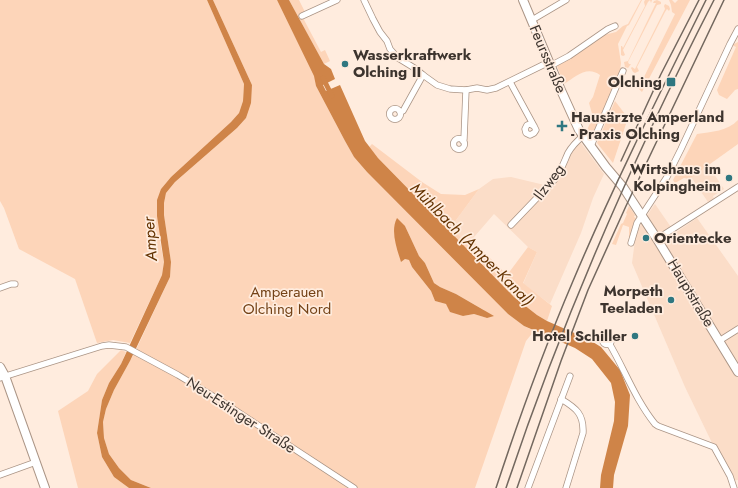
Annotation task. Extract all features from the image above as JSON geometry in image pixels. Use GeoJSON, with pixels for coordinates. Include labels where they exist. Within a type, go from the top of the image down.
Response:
{"type":"FeatureCollection","features":[{"type":"Feature","properties":{"kind":"street"},"geometry":{"type":"LineString","coordinates":[[302,16],[337,0]]}},
{"type":"Feature","properties":{"kind":"street"},"geometry":{"type":"LineString","coordinates":[[364,0],[390,49],[398,58],[416,69],[437,85],[450,89],[466,90],[477,88],[487,90],[496,88],[569,56],[608,29],[615,26]]}},
{"type":"Feature","properties":{"kind":"street","name":"Feursstraße"},"geometry":{"type":"LineString","coordinates":[[523,0],[552,63],[574,120],[590,146],[622,187],[642,216]]}},
{"type":"Feature","properties":{"kind":"street"},"geometry":{"type":"LineString","coordinates":[[532,20],[566,0]]}},
{"type":"Feature","properties":{"kind":"street"},"geometry":{"type":"LineString","coordinates":[[631,243],[637,223],[667,177],[738,29]]}},
{"type":"Feature","properties":{"kind":"street"},"geometry":{"type":"LineString","coordinates":[[590,146],[594,140],[623,71]]}},
{"type":"Feature","properties":{"kind":"street"},"geometry":{"type":"LineString","coordinates":[[400,112],[403,111],[423,75]]}},
{"type":"Feature","properties":{"kind":"street"},"geometry":{"type":"LineString","coordinates":[[510,82],[534,126]]}},
{"type":"Feature","properties":{"kind":"street"},"geometry":{"type":"LineString","coordinates":[[463,141],[466,90]]}},
{"type":"Feature","properties":{"kind":"street","name":"Ilzweg"},"geometry":{"type":"LineString","coordinates":[[511,225],[555,179],[568,153],[583,136]]}},
{"type":"Feature","properties":{"kind":"street"},"geometry":{"type":"LineString","coordinates":[[657,239],[738,188]]}},
{"type":"Feature","properties":{"kind":"street","name":"Hauptstraße"},"geometry":{"type":"LineString","coordinates":[[642,216],[738,372]]}},
{"type":"Feature","properties":{"kind":"street"},"geometry":{"type":"LineString","coordinates":[[0,288],[15,284]]}},
{"type":"Feature","properties":{"kind":"street"},"geometry":{"type":"LineString","coordinates":[[719,341],[738,329]]}},
{"type":"Feature","properties":{"kind":"street"},"geometry":{"type":"LineString","coordinates":[[609,343],[623,367],[640,404],[655,424],[714,447],[730,476],[735,481],[734,488]]}},
{"type":"Feature","properties":{"kind":"street","name":"Neu-Estinger Straße"},"geometry":{"type":"LineString","coordinates":[[2,377],[102,346],[109,345],[124,347],[142,355],[215,397],[354,488]]}},
{"type":"Feature","properties":{"kind":"street"},"geometry":{"type":"LineString","coordinates":[[0,367],[2,377],[45,488]]}},
{"type":"Feature","properties":{"kind":"street"},"geometry":{"type":"LineString","coordinates":[[528,488],[570,376]]}},
{"type":"Feature","properties":{"kind":"street"},"geometry":{"type":"LineString","coordinates":[[561,399],[576,410],[582,418],[584,424],[584,433],[566,488]]}},
{"type":"Feature","properties":{"kind":"street"},"geometry":{"type":"LineString","coordinates":[[0,476],[36,462]]}},
{"type":"Feature","properties":{"kind":"shaded area"},"geometry":{"type":"Polygon","coordinates":[[[207,0],[213,0],[252,85],[251,103],[246,118],[237,128],[175,182],[166,193],[164,215],[171,262],[170,277],[130,361],[114,390],[106,409],[103,422],[104,438],[109,454],[119,468],[131,480],[151,488],[129,488],[114,477],[102,457],[97,433],[102,400],[109,383],[121,364],[162,275],[164,262],[157,216],[157,200],[161,189],[171,177],[239,113],[243,101],[244,84],[207,0]]]}},
{"type":"Feature","properties":{"kind":"shaded area"},"geometry":{"type":"Polygon","coordinates":[[[277,0],[289,0],[324,64],[331,69],[335,79],[323,85],[326,91],[340,85],[365,141],[378,158],[514,297],[547,321],[588,339],[601,347],[620,370],[630,395],[628,426],[614,475],[613,488],[600,488],[601,475],[614,421],[615,402],[611,383],[592,359],[575,348],[524,326],[508,314],[367,172],[354,157],[316,86],[314,76],[277,0]]]}},
{"type":"Feature","properties":{"kind":"shaded area"},"geometry":{"type":"Polygon","coordinates":[[[581,143],[604,174],[593,198],[581,233],[550,304],[523,284],[537,252],[528,247],[494,214],[468,244],[451,227],[479,189],[493,179],[511,177],[553,187],[573,149],[577,144],[581,143]]]}},
{"type":"Feature","properties":{"kind":"shaded area"},"geometry":{"type":"Polygon","coordinates":[[[708,165],[724,189],[713,196],[714,199],[708,202],[691,177],[708,165]]]}},
{"type":"Feature","properties":{"kind":"shaded area"},"geometry":{"type":"Polygon","coordinates":[[[655,204],[675,233],[697,218],[738,276],[738,480],[732,481],[714,447],[685,387],[632,263],[636,235],[641,224],[655,204]]]}},
{"type":"Feature","properties":{"kind":"shaded area"},"geometry":{"type":"Polygon","coordinates":[[[397,218],[405,226],[434,283],[494,316],[487,318],[474,314],[463,316],[450,312],[446,304],[435,301],[431,291],[412,267],[409,260],[405,259],[401,262],[394,234],[397,218]]]}},
{"type":"Feature","properties":{"kind":"green space"},"geometry":{"type":"Polygon","coordinates":[[[0,0],[207,0],[244,84],[243,101],[239,113],[171,177],[161,189],[160,242],[164,262],[162,275],[130,343],[113,340],[97,343],[75,279],[19,249],[0,201],[0,0]]]}},
{"type":"Feature","properties":{"kind":"green space","name":"Amperauen Olching Nord"},"geometry":{"type":"Polygon","coordinates":[[[213,0],[277,0],[315,76],[316,86],[354,157],[367,172],[508,314],[524,326],[534,331],[526,341],[475,488],[151,488],[131,480],[119,468],[109,454],[104,438],[103,422],[106,409],[114,390],[135,352],[170,277],[171,262],[164,215],[166,193],[175,182],[237,128],[246,118],[252,85],[213,0]],[[405,226],[401,262],[405,259],[409,260],[412,267],[431,291],[435,301],[446,304],[463,316],[474,314],[487,318],[484,310],[434,283],[425,263],[419,256],[405,226]]]}},
{"type":"Feature","properties":{"kind":"green space"},"geometry":{"type":"Polygon","coordinates":[[[289,0],[299,0],[306,14],[302,16],[321,52],[325,50],[330,61],[324,64],[289,0]]]}},
{"type":"Feature","properties":{"kind":"green space"},"geometry":{"type":"Polygon","coordinates":[[[641,0],[618,44],[621,63],[620,71],[592,136],[587,130],[593,117],[589,103],[593,97],[600,75],[590,71],[581,73],[564,84],[557,66],[604,35],[616,32],[628,24],[641,0]]]}},
{"type":"Feature","properties":{"kind":"green space"},"geometry":{"type":"Polygon","coordinates":[[[645,0],[650,0],[623,50],[625,55],[623,56],[621,55],[621,46],[623,48],[645,6],[645,0]]]}},
{"type":"Feature","properties":{"kind":"green space"},"geometry":{"type":"Polygon","coordinates":[[[657,0],[661,2],[661,4],[657,5],[628,62],[631,64],[628,68],[625,67],[624,62],[628,61],[656,3],[653,3],[657,0]]]}},
{"type":"Feature","properties":{"kind":"green space"},"geometry":{"type":"Polygon","coordinates":[[[669,0],[672,0],[675,3],[678,0],[690,0],[642,92],[636,86],[638,79],[644,77],[675,14],[672,12],[669,0]]]}},
{"type":"Feature","properties":{"kind":"green space"},"geometry":{"type":"Polygon","coordinates":[[[665,4],[669,6],[670,9],[669,11],[667,9],[665,12],[637,67],[639,71],[635,73],[631,68],[632,67],[635,69],[665,9],[665,4]]]}},
{"type":"Feature","properties":{"kind":"green space"},"geometry":{"type":"Polygon","coordinates":[[[738,42],[738,89],[735,90],[727,99],[719,95],[717,90],[736,47],[732,45],[738,42]]]}},
{"type":"Feature","properties":{"kind":"green space"},"geometry":{"type":"Polygon","coordinates":[[[615,101],[628,118],[613,163],[597,143],[615,101]]]}},
{"type":"Feature","properties":{"kind":"green space"},"geometry":{"type":"Polygon","coordinates":[[[738,120],[738,144],[689,179],[684,178],[675,183],[673,180],[697,134],[724,129],[734,124],[738,120]]]}},
{"type":"Feature","properties":{"kind":"green space"},"geometry":{"type":"Polygon","coordinates":[[[372,144],[422,182],[441,194],[465,195],[479,189],[451,227],[467,243],[471,239],[507,275],[528,247],[537,252],[523,283],[552,306],[547,321],[514,297],[378,158],[369,147],[372,144]]]}},
{"type":"Feature","properties":{"kind":"green space"},"geometry":{"type":"Polygon","coordinates":[[[629,206],[635,215],[634,217],[636,218],[629,242],[629,227],[623,225],[616,245],[612,244],[621,224],[623,223],[629,206]]]}},
{"type":"Feature","properties":{"kind":"green space"},"geometry":{"type":"Polygon","coordinates":[[[121,350],[126,352],[121,364],[109,383],[102,400],[97,433],[102,457],[114,477],[129,488],[78,488],[58,411],[88,391],[97,374],[121,350]]]}},
{"type":"Feature","properties":{"kind":"waterway","name":"Mühlbach (Amper-Kanal)"},"geometry":{"type":"LineString","coordinates":[[323,78],[332,96]]}},
{"type":"Feature","properties":{"kind":"railway"},"geometry":{"type":"LineString","coordinates":[[621,161],[661,74],[699,0]]}},
{"type":"Feature","properties":{"kind":"railway"},"geometry":{"type":"LineString","coordinates":[[496,488],[532,384],[588,245],[654,105],[706,0]]}},
{"type":"Feature","properties":{"kind":"railway"},"geometry":{"type":"LineString","coordinates":[[506,488],[575,301],[655,119],[714,0]]}},
{"type":"Feature","properties":{"kind":"railway"},"geometry":{"type":"LineString","coordinates":[[517,488],[561,361],[588,290],[626,206],[724,0]]}},
{"type":"Feature","properties":{"kind":"place","name":"Wasserkraftwerk Olching II"},"geometry":{"type":"Point","coordinates":[345,64]}},
{"type":"Feature","properties":{"kind":"place","name":"Olching"},"geometry":{"type":"Point","coordinates":[671,82]}},
{"type":"Feature","properties":{"kind":"place","name":"Hausärzte Amperland - Praxis Olching"},"geometry":{"type":"Point","coordinates":[562,126]}},
{"type":"Feature","properties":{"kind":"place","name":"Wirtshaus im Kolpingheim"},"geometry":{"type":"Point","coordinates":[729,178]}},
{"type":"Feature","properties":{"kind":"place","name":"Orientecke"},"geometry":{"type":"Point","coordinates":[646,238]}},
{"type":"Feature","properties":{"kind":"place","name":"Morpeth Teeladen"},"geometry":{"type":"Point","coordinates":[671,300]}},
{"type":"Feature","properties":{"kind":"place","name":"Hotel Schiller"},"geometry":{"type":"Point","coordinates":[635,336]}},
{"type":"Feature","properties":{"kind":"water label","name":"Amper"},"geometry":{"type":"Point","coordinates":[150,239]}}]}
